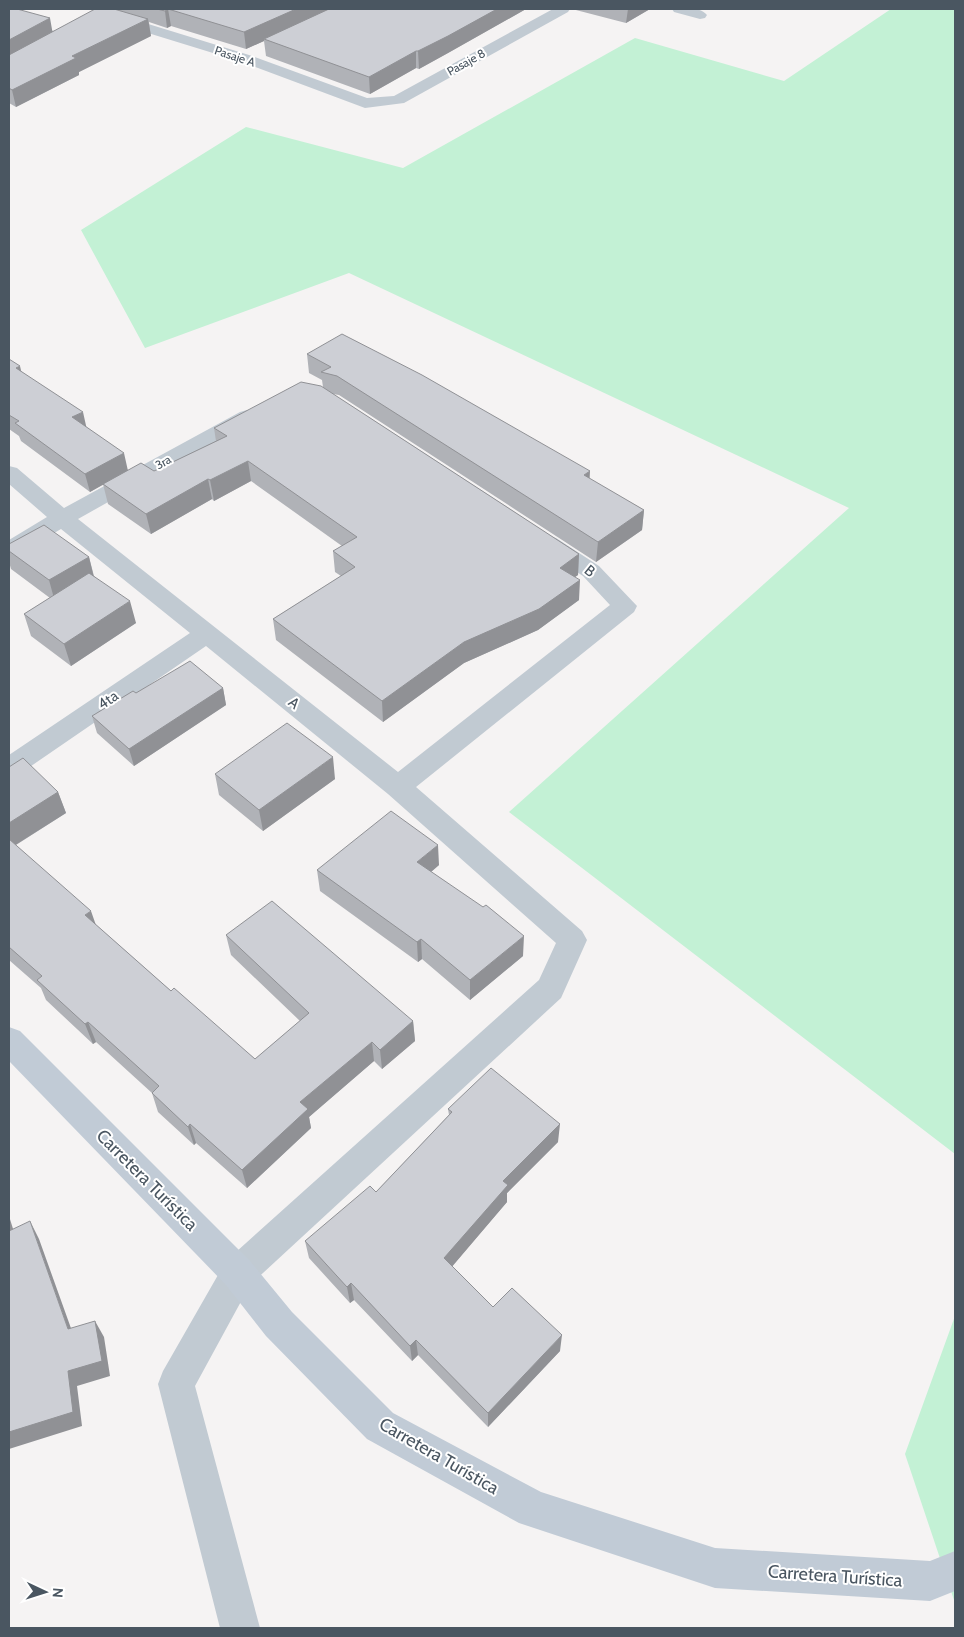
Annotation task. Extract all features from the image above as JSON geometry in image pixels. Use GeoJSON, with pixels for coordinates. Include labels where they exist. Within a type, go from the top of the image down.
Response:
{"type":"FeatureCollection","features":[{"type":"Feature","properties":{"kind":"main road","name":"Carretera Turística"},"geometry":{"type":"LineString","coordinates":[[9,1040],[238,1273],[279,1324],[380,1426],[533,1509],[715,1568],[930,1582],[955,1571]]}},
{"type":"Feature","properties":{"kind":"street","name":"Pasaje 8"},"geometry":{"type":"LineString","coordinates":[[364,103],[398,100],[563,9]]}},
{"type":"Feature","properties":{"kind":"street"},"geometry":{"type":"LineString","coordinates":[[678,9],[700,14]]}},
{"type":"Feature","properties":{"kind":"street","name":"Pasaje A"},"geometry":{"type":"LineString","coordinates":[[109,12],[244,58],[364,103]]}},
{"type":"Feature","properties":{"kind":"street"},"geometry":{"type":"LineString","coordinates":[[244,58],[262,50]]}},
{"type":"Feature","properties":{"kind":"street","name":"3ra"},"geometry":{"type":"LineString","coordinates":[[9,550],[62,518],[267,406]]}},
{"type":"Feature","properties":{"kind":"street","name":"A"},"geometry":{"type":"LineString","coordinates":[[9,473],[62,518],[398,788],[572,940],[550,989],[238,1273]]}},
{"type":"Feature","properties":{"kind":"street","name":"B"},"geometry":{"type":"LineString","coordinates":[[398,788],[625,606],[591,571],[534,534]]}},
{"type":"Feature","properties":{"kind":"street","name":"4ta"},"geometry":{"type":"LineString","coordinates":[[9,768],[207,633]]}},
{"type":"Feature","properties":{"kind":"street"},"geometry":{"type":"LineString","coordinates":[[238,1273],[176,1384],[240,1628]]}},
{"type":"Feature","properties":{"kind":"green space"},"geometry":{"type":"Polygon","coordinates":[[[891,9],[955,9],[955,1154],[509,812],[849,508],[349,273],[145,348],[81,230],[246,127],[403,168],[635,38],[784,81],[891,9]]]}},
{"type":"Feature","properties":{"kind":"green space"},"geometry":{"type":"Polygon","coordinates":[[[955,1316],[955,1603],[905,1454],[955,1316]]]}},
{"type":"Feature","properties":{"kind":"building"},"geometry":{"type":"Polygon","coordinates":[[[9,9],[17,9],[50,18],[9,40],[9,9]]]}},
{"type":"Feature","properties":{"kind":"building"},"geometry":{"type":"Polygon","coordinates":[[[95,9],[114,9],[148,19],[72,56],[76,58],[12,90],[9,88],[9,55],[95,9]]]}},
{"type":"Feature","properties":{"kind":"building"},"geometry":{"type":"Polygon","coordinates":[[[168,9],[296,9],[244,32],[168,9]]]}},
{"type":"Feature","properties":{"kind":"building"},"geometry":{"type":"Polygon","coordinates":[[[329,9],[497,9],[369,77],[264,39],[329,9]]]}},
{"type":"Feature","properties":{"kind":"building"},"geometry":{"type":"Polygon","coordinates":[[[342,334],[422,375],[590,471],[584,475],[644,510],[598,542],[337,376],[321,372],[331,367],[307,354],[342,334]]]}},
{"type":"Feature","properties":{"kind":"building"},"geometry":{"type":"Polygon","coordinates":[[[9,359],[20,366],[16,368],[83,412],[72,417],[124,453],[85,474],[15,423],[19,421],[9,415],[9,359]]]}},
{"type":"Feature","properties":{"kind":"building"},"geometry":{"type":"Polygon","coordinates":[[[301,382],[321,386],[579,554],[560,568],[580,580],[539,609],[464,642],[382,701],[273,619],[355,567],[333,551],[357,537],[248,461],[210,480],[208,479],[146,514],[103,484],[141,463],[154,471],[227,436],[214,428],[301,382]]]}},
{"type":"Feature","properties":{"kind":"building"},"geometry":{"type":"Polygon","coordinates":[[[44,525],[89,557],[49,580],[9,551],[9,544],[44,525]]]}},
{"type":"Feature","properties":{"kind":"building"},"geometry":{"type":"Polygon","coordinates":[[[89,573],[130,601],[64,644],[24,614],[89,573]]]}},
{"type":"Feature","properties":{"kind":"building"},"geometry":{"type":"Polygon","coordinates":[[[190,661],[223,688],[129,749],[92,716],[133,691],[136,693],[190,661]]]}},
{"type":"Feature","properties":{"kind":"building"},"geometry":{"type":"Polygon","coordinates":[[[287,723],[333,757],[259,810],[215,774],[287,723]]]}},
{"type":"Feature","properties":{"kind":"building"},"geometry":{"type":"Polygon","coordinates":[[[23,758],[58,792],[9,823],[9,767],[23,758]]]}},
{"type":"Feature","properties":{"kind":"building"},"geometry":{"type":"Polygon","coordinates":[[[391,811],[438,845],[417,862],[483,907],[486,905],[524,936],[470,980],[421,939],[417,942],[317,870],[391,811]]]}},
{"type":"Feature","properties":{"kind":"building"},"geometry":{"type":"Polygon","coordinates":[[[9,839],[91,911],[85,915],[171,991],[174,988],[255,1059],[309,1013],[226,935],[272,901],[413,1021],[380,1050],[372,1042],[300,1102],[308,1109],[242,1170],[190,1124],[188,1127],[152,1093],[159,1086],[88,1022],[85,1024],[37,980],[42,976],[9,947],[9,839]]]}},
{"type":"Feature","properties":{"kind":"building"},"geometry":{"type":"Polygon","coordinates":[[[491,1068],[560,1124],[503,1181],[508,1185],[444,1258],[493,1307],[512,1288],[562,1335],[488,1413],[416,1340],[410,1346],[351,1283],[347,1287],[305,1241],[370,1186],[376,1192],[452,1112],[448,1109],[491,1068]]]}},
{"type":"Feature","properties":{"kind":"building"},"geometry":{"type":"Polygon","coordinates":[[[30,1221],[68,1329],[95,1321],[102,1361],[68,1371],[73,1412],[9,1432],[9,1231],[30,1221]]]}}]}
